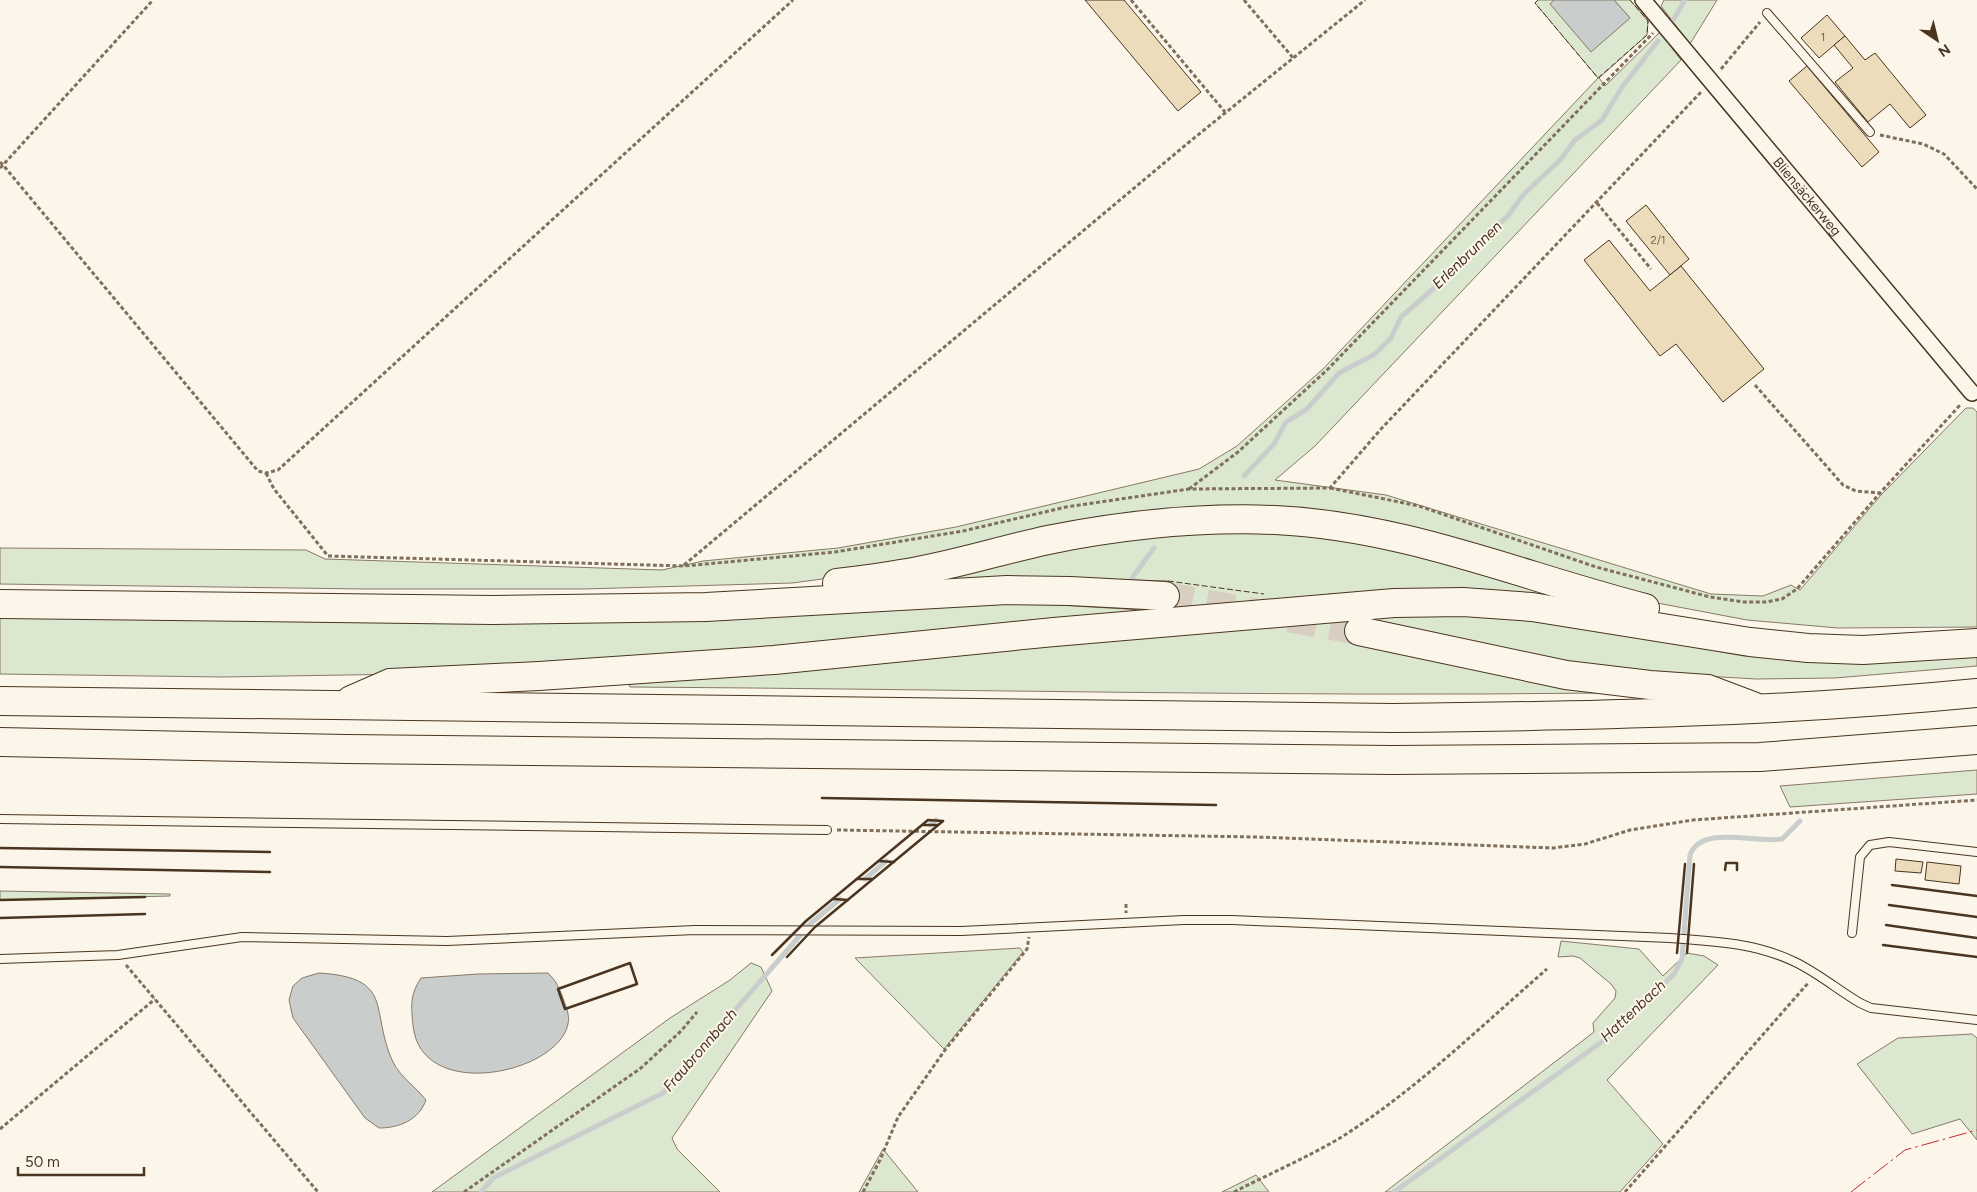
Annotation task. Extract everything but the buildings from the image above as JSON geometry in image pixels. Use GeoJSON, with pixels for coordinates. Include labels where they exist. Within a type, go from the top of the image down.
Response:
{"type":"FeatureCollection","features":[{"type":"Feature","properties":{"kind":"highway"},"geometry":{"type":"LineString","coordinates":[[774,604],[831,584],[908,573],[1096,531],[1177,521],[1274,520],[1375,532],[1450,549],[1592,594],[1654,610],[1695,634]]}},
{"type":"Feature","properties":{"kind":"highway"},"geometry":{"type":"LineString","coordinates":[[0,604],[502,610],[774,604],[1008,590],[1165,596]]}},
{"type":"Feature","properties":{"kind":"highway"},"geometry":{"type":"LineString","coordinates":[[341,704],[390,683],[540,676],[774,660],[1054,632],[1394,603],[1463,602],[1532,607],[1750,642],[1817,648],[1921,648],[1977,643]]}},
{"type":"Feature","properties":{"kind":"highway"},"geometry":{"type":"LineString","coordinates":[[1359,630],[1566,675],[1650,685],[1708,689],[1764,710]]}},
{"type":"Feature","properties":{"kind":"highway"},"geometry":{"type":"LineString","coordinates":[[0,701],[341,704],[1277,718],[1626,715],[1764,710],[1977,693]]}},
{"type":"Feature","properties":{"kind":"highway"},"geometry":{"type":"LineString","coordinates":[[0,742],[582,752],[1430,760],[1760,757],[1977,740]]}},
{"type":"Feature","properties":{"kind":"street","name":"Bliensäckerweg"},"geometry":{"type":"LineString","coordinates":[[1642,0],[1972,393]]}},
{"type":"Feature","properties":{"kind":"lane"},"geometry":{"type":"LineString","coordinates":[[1767,13],[1870,132]]}},
{"type":"Feature","properties":{"kind":"lane"},"geometry":{"type":"LineString","coordinates":[[0,819],[826,830]]}},
{"type":"Feature","properties":{"kind":"lane"},"geometry":{"type":"LineString","coordinates":[[1852,933],[1860,857],[1870,845],[1889,842],[1977,852]]}},
{"type":"Feature","properties":{"kind":"lane"},"geometry":{"type":"LineString","coordinates":[[0,959],[118,955],[242,937],[447,941],[626,932],[961,931],[1126,922],[1232,920],[1697,940],[1762,950],[1786,958],[1871,1008],[1977,1020]]}},
{"type":"Feature","properties":{"kind":"path"},"geometry":{"type":"LineString","coordinates":[[153,0],[1,165],[258,471],[266,473],[278,470],[793,0]]}},
{"type":"Feature","properties":{"kind":"path"},"geometry":{"type":"LineString","coordinates":[[1131,0],[1226,112]]}},
{"type":"Feature","properties":{"kind":"path"},"geometry":{"type":"LineString","coordinates":[[1244,0],[1294,59]]}},
{"type":"Feature","properties":{"kind":"path"},"geometry":{"type":"LineString","coordinates":[[684,566],[1226,112],[1365,0]]}},
{"type":"Feature","properties":{"kind":"path"},"geometry":{"type":"LineString","coordinates":[[1330,488],[1381,429],[1711,81],[1767,13]]}},
{"type":"Feature","properties":{"kind":"path"},"geometry":{"type":"LineString","coordinates":[[1188,489],[1238,452],[1328,369],[1578,108],[1663,24]]}},
{"type":"Feature","properties":{"kind":"path"},"geometry":{"type":"LineString","coordinates":[[1870,132],[1896,140],[1923,144],[1944,154],[1977,188]]}},
{"type":"Feature","properties":{"kind":"path"},"geometry":{"type":"LineString","coordinates":[[1597,203],[1651,269]]}},
{"type":"Feature","properties":{"kind":"path"},"geometry":{"type":"LineString","coordinates":[[1755,385],[1843,485],[1856,492],[1880,493]]}},
{"type":"Feature","properties":{"kind":"path"},"geometry":{"type":"LineString","coordinates":[[266,473],[274,489],[328,556],[684,566],[835,552],[963,531],[1066,507],[1188,489],[1330,488],[1419,506],[1596,567],[1710,597],[1744,602],[1782,599],[1797,589],[1880,493],[1972,393]]}},
{"type":"Feature","properties":{"kind":"path"},"geometry":{"type":"LineString","coordinates":[[826,830],[1256,837],[1553,848],[1585,844],[1630,830],[1685,821],[1977,800]]}},
{"type":"Feature","properties":{"kind":"path"},"geometry":{"type":"LineString","coordinates":[[862,1192],[880,1160],[898,1117],[945,1050],[1027,949]]}},
{"type":"Feature","properties":{"kind":"path"},"geometry":{"type":"LineString","coordinates":[[118,955],[318,1192]]}},
{"type":"Feature","properties":{"kind":"path"},"geometry":{"type":"LineString","coordinates":[[1234,1192],[1313,1152],[1366,1120],[1443,1059],[1546,969]]}},
{"type":"Feature","properties":{"kind":"path"},"geometry":{"type":"LineString","coordinates":[[1625,1192],[1816,974]]}},
{"type":"Feature","properties":{"kind":"path"},"geometry":{"type":"LineString","coordinates":[[0,1129],[155,999]]}},
{"type":"Feature","properties":{"kind":"path"},"geometry":{"type":"LineString","coordinates":[[464,1192],[641,1068],[681,1032],[697,1012]]}},
{"type":"Feature","properties":{"kind":"green space"},"geometry":{"type":"Polygon","coordinates":[[[1538,0],[1554,0],[1550,4],[1630,18],[1614,0],[1630,0],[1648,21],[1647,35],[1599,78],[1605,86],[1660,32],[1681,60],[1315,446],[1275,480],[1386,495],[1711,594],[1763,596],[1791,585],[1800,590],[1881,495],[1966,408],[1973,408],[1977,412],[1977,627],[1838,628],[1747,620],[1652,602],[1262,510],[882,571],[792,583],[584,589],[365,589],[0,584],[0,548],[306,550],[325,559],[662,570],[703,561],[838,548],[956,527],[1199,469],[1237,446],[1324,368],[1598,78],[1535,3],[1538,0]]]}},
{"type":"Feature","properties":{"kind":"green space"},"geometry":{"type":"Polygon","coordinates":[[[1664,0],[1717,0],[1690,44],[1661,6],[1664,0]]]}},
{"type":"Feature","properties":{"kind":"green space"},"geometry":{"type":"Polygon","coordinates":[[[1159,532],[1333,533],[1571,598],[1420,591],[1332,594],[700,656],[469,673],[223,677],[0,674],[0,614],[816,614],[1024,603],[1142,610],[1159,599],[1165,591],[1168,581],[1033,577],[915,585],[916,580],[1159,532]]]}},
{"type":"Feature","properties":{"kind":"green space"},"geometry":{"type":"Polygon","coordinates":[[[1384,614],[1480,614],[1552,621],[1744,656],[1792,659],[1977,653],[1977,666],[1835,678],[1756,679],[1687,675],[1575,664],[1375,620],[1360,628],[1350,642],[1605,693],[1239,693],[630,687],[629,684],[1384,614]]]}},
{"type":"Feature","properties":{"kind":"green space"},"geometry":{"type":"Polygon","coordinates":[[[1977,770],[1977,794],[1790,807],[1780,786],[1977,770]]]}},
{"type":"Feature","properties":{"kind":"green space"},"geometry":{"type":"Polygon","coordinates":[[[0,891],[170,894],[170,896],[0,900],[0,891]]]}},
{"type":"Feature","properties":{"kind":"green space"},"geometry":{"type":"Polygon","coordinates":[[[1561,941],[1639,949],[1663,976],[1687,953],[1704,956],[1718,965],[1607,1080],[1663,1144],[1620,1192],[1385,1192],[1594,1032],[1593,1023],[1615,998],[1616,991],[1611,984],[1580,958],[1573,956],[1558,957],[1561,941]]]}},
{"type":"Feature","properties":{"kind":"green space"},"geometry":{"type":"Polygon","coordinates":[[[1020,948],[1023,952],[944,1049],[855,958],[1020,948]]]}},
{"type":"Feature","properties":{"kind":"green space"},"geometry":{"type":"Polygon","coordinates":[[[751,963],[761,967],[772,991],[672,1138],[677,1149],[720,1192],[432,1192],[670,1018],[730,980],[751,963]]]}},
{"type":"Feature","properties":{"kind":"green space"},"geometry":{"type":"Polygon","coordinates":[[[1972,1034],[1977,1038],[1977,1140],[1960,1119],[1912,1134],[1857,1064],[1898,1038],[1972,1034]]]}},
{"type":"Feature","properties":{"kind":"green space"},"geometry":{"type":"Polygon","coordinates":[[[883,1149],[918,1192],[859,1192],[883,1149]]]}},
{"type":"Feature","properties":{"kind":"green space"},"geometry":{"type":"Polygon","coordinates":[[[1256,1175],[1269,1192],[1222,1192],[1256,1175]]]}},
{"type":"Feature","properties":{"kind":"shaded area"},"geometry":{"type":"Polygon","coordinates":[[[1554,0],[1614,0],[1630,18],[1591,52],[1550,4],[1554,0]]]}},
{"type":"Feature","properties":{"kind":"shaded area"},"geometry":{"type":"Polygon","coordinates":[[[319,973],[343,976],[360,982],[370,990],[376,1000],[386,1043],[393,1062],[400,1073],[426,1100],[419,1113],[407,1122],[379,1128],[365,1118],[293,1018],[289,1000],[293,986],[302,978],[319,973]]]}},
{"type":"Feature","properties":{"kind":"shaded area"},"geometry":{"type":"Polygon","coordinates":[[[548,973],[560,991],[567,1011],[568,1024],[559,1042],[541,1056],[516,1067],[489,1072],[462,1072],[439,1065],[421,1049],[413,1025],[412,1006],[413,995],[421,978],[478,974],[548,973]]]}},
{"type":"Feature","properties":{"kind":"waterway","name":"Erlenbrunnen"},"geometry":{"type":"LineString","coordinates":[[1672,22],[1685,0]]}},
{"type":"Feature","properties":{"kind":"waterway","name":"Erlenbrunnen"},"geometry":{"type":"LineString","coordinates":[[1244,476],[1274,444],[1286,422],[1307,409],[1339,373],[1375,354],[1391,338],[1401,317],[1465,261],[1484,236],[1507,217],[1523,195],[1561,159],[1575,140],[1602,120],[1622,87],[1658,41]]}},
{"type":"Feature","properties":{"kind":"waterway","name":"Erlenbrunnen"},"geometry":{"type":"LineString","coordinates":[[1132,578],[1154,548]]}},
{"type":"Feature","properties":{"kind":"waterway","name":"Fraubronnbach"},"geometry":{"type":"LineString","coordinates":[[930,825],[936,820]]}},
{"type":"Feature","properties":{"kind":"waterway","name":"Hattenbach"},"geometry":{"type":"LineString","coordinates":[[1394,1192],[1607,1038],[1674,974],[1682,959],[1690,855],[1696,846],[1706,840],[1718,838],[1782,839],[1800,821]]}},
{"type":"Feature","properties":{"kind":"waterway","name":"Fraubronnbach"},"geometry":{"type":"LineString","coordinates":[[865,879],[886,861]]}},
{"type":"Feature","properties":{"kind":"waterway","name":"Fraubronnbach"},"geometry":{"type":"LineString","coordinates":[[481,1192],[493,1178],[663,1093],[810,924],[840,899]]}},
{"type":"Feature","properties":{"kind":"tunnel"},"geometry":{"type":"LineString","coordinates":[[1165,596],[1359,631]]}},
{"type":"Feature","properties":{"kind":"fence"},"geometry":{"type":"LineString","coordinates":[[1538,0],[1535,3],[1598,78],[1647,35],[1648,21],[1630,0]]}},
{"type":"Feature","properties":{"kind":"fence"},"geometry":{"type":"LineString","coordinates":[[1168,581],[1264,594]]}},
{"type":"Feature","properties":{"kind":"wall"},"geometry":{"type":"LineString","coordinates":[[822,798],[1216,805]]}},
{"type":"Feature","properties":{"kind":"wall"},"geometry":{"type":"LineString","coordinates":[[772,955],[806,921],[928,820],[943,821]]}},
{"type":"Feature","properties":{"kind":"wall"},"geometry":{"type":"LineString","coordinates":[[787,957],[815,927],[943,821]]}},
{"type":"Feature","properties":{"kind":"wall"},"geometry":{"type":"LineString","coordinates":[[923,825],[938,825]]}},
{"type":"Feature","properties":{"kind":"wall"},"geometry":{"type":"LineString","coordinates":[[0,848],[270,852]]}},
{"type":"Feature","properties":{"kind":"wall"},"geometry":{"type":"LineString","coordinates":[[879,861],[894,862]]}},
{"type":"Feature","properties":{"kind":"wall"},"geometry":{"type":"LineString","coordinates":[[1725,870],[1726,863],[1737,863],[1737,870]]}},
{"type":"Feature","properties":{"kind":"wall"},"geometry":{"type":"LineString","coordinates":[[1677,953],[1685,864]]}},
{"type":"Feature","properties":{"kind":"wall"},"geometry":{"type":"LineString","coordinates":[[1687,953],[1694,864]]}},
{"type":"Feature","properties":{"kind":"wall"},"geometry":{"type":"LineString","coordinates":[[0,867],[270,872]]}},
{"type":"Feature","properties":{"kind":"wall"},"geometry":{"type":"LineString","coordinates":[[857,879],[872,879]]}},
{"type":"Feature","properties":{"kind":"wall"},"geometry":{"type":"LineString","coordinates":[[1892,885],[1977,896]]}},
{"type":"Feature","properties":{"kind":"wall"},"geometry":{"type":"LineString","coordinates":[[0,900],[145,897]]}},
{"type":"Feature","properties":{"kind":"wall"},"geometry":{"type":"LineString","coordinates":[[833,899],[848,900]]}},
{"type":"Feature","properties":{"kind":"wall"},"geometry":{"type":"LineString","coordinates":[[1889,905],[1977,917]]}},
{"type":"Feature","properties":{"kind":"wall"},"geometry":{"type":"LineString","coordinates":[[0,918],[145,914]]}},
{"type":"Feature","properties":{"kind":"wall"},"geometry":{"type":"LineString","coordinates":[[1886,925],[1977,938]]}},
{"type":"Feature","properties":{"kind":"wall"},"geometry":{"type":"LineString","coordinates":[[1883,945],[1977,957]]}},
{"type":"Feature","properties":{"kind":"wall"},"geometry":{"type":"LineString","coordinates":[[630,963],[637,984],[565,1009],[558,989],[630,963]]}},
{"type":"Feature","properties":{"kind":"power"},"geometry":{"type":"LineString","coordinates":[[1851,1192],[1905,1150],[1977,1130]]}}]}
